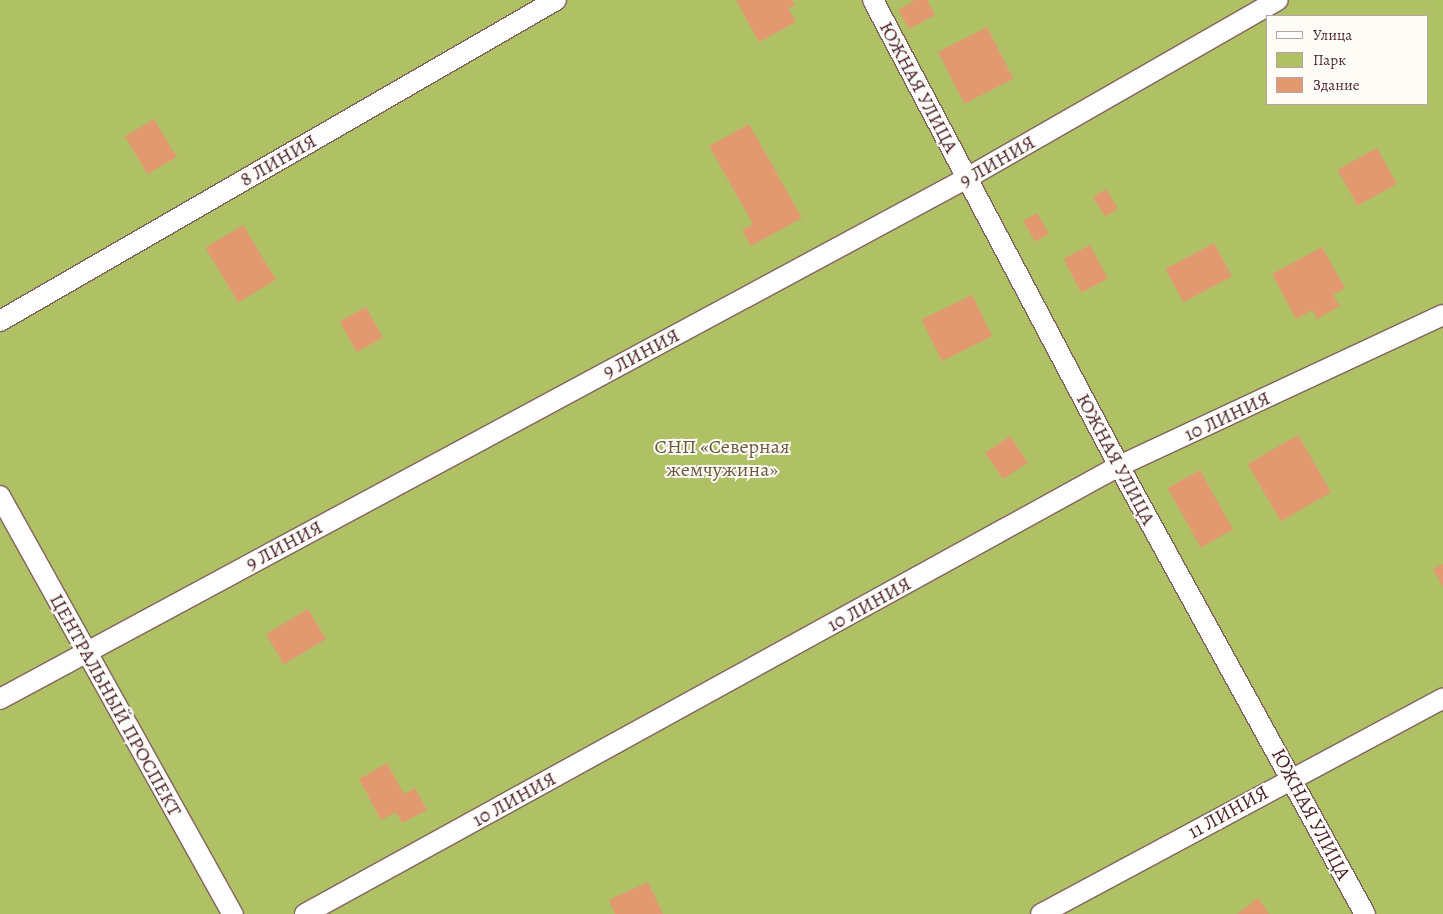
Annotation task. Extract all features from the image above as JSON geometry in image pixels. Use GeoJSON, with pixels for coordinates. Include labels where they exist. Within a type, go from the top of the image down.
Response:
{"type":"FeatureCollection","features":[{"type":"Feature","properties":{"kind":"street","name":"8 ЛИНИЯ"},"geometry":{"type":"LineString","coordinates":[[0,321],[556,0]]}},
{"type":"Feature","properties":{"kind":"street","name":"ЮЖНАЯ УЛИЦА"},"geometry":{"type":"LineString","coordinates":[[873,0],[1119,466],[1292,777],[1365,914]]}},
{"type":"Feature","properties":{"kind":"street","name":"9 ЛИНИЯ"},"geometry":{"type":"LineString","coordinates":[[0,699],[967,178],[1278,0]]}},
{"type":"Feature","properties":{"kind":"street","name":"10 ЛИНИЯ"},"geometry":{"type":"LineString","coordinates":[[305,914],[1119,466],[1443,314]]}},
{"type":"Feature","properties":{"kind":"street","name":"ЦЕНТРАЛЬНЫЙ ПРОСПЕКТ"},"geometry":{"type":"LineString","coordinates":[[0,496],[233,914]]}},
{"type":"Feature","properties":{"kind":"street","name":"11 ЛИНИЯ"},"geometry":{"type":"LineString","coordinates":[[1041,914],[1292,777],[1443,698]]}},
{"type":"Feature","properties":{"kind":"green space","name":"СНП «Северная жемчужина»"},"geometry":{"type":"Polygon","coordinates":[[[0,0],[1443,0],[1443,914],[0,914],[0,0]]]}},
{"type":"Feature","properties":{"kind":"building"},"geometry":{"type":"Polygon","coordinates":[[[736,0],[792,0],[795,5],[788,8],[796,22],[759,42],[736,0]]]}},
{"type":"Feature","properties":{"kind":"building"},"geometry":{"type":"Polygon","coordinates":[[[915,0],[927,0],[935,15],[909,29],[898,10],[915,0]]]}},
{"type":"Feature","properties":{"kind":"building"},"geometry":{"type":"Polygon","coordinates":[[[987,27],[1013,79],[964,104],[938,52],[987,27]]]}},
{"type":"Feature","properties":{"kind":"building"},"geometry":{"type":"Polygon","coordinates":[[[154,119],[177,157],[148,174],[125,137],[154,119]]]}},
{"type":"Feature","properties":{"kind":"building"},"geometry":{"type":"Polygon","coordinates":[[[749,124],[802,218],[751,246],[742,230],[753,224],[709,146],[749,124]]]}},
{"type":"Feature","properties":{"kind":"building"},"geometry":{"type":"Polygon","coordinates":[[[1377,148],[1397,184],[1358,206],[1338,170],[1377,148]]]}},
{"type":"Feature","properties":{"kind":"building"},"geometry":{"type":"Polygon","coordinates":[[[1106,189],[1118,209],[1105,216],[1093,197],[1106,189]]]}},
{"type":"Feature","properties":{"kind":"building"},"geometry":{"type":"Polygon","coordinates":[[[1037,213],[1049,234],[1035,242],[1023,221],[1037,213]]]}},
{"type":"Feature","properties":{"kind":"building"},"geometry":{"type":"Polygon","coordinates":[[[243,225],[276,280],[238,303],[205,248],[243,225]]]}},
{"type":"Feature","properties":{"kind":"building"},"geometry":{"type":"Polygon","coordinates":[[[1214,243],[1232,277],[1183,302],[1165,269],[1214,243]]]}},
{"type":"Feature","properties":{"kind":"building"},"geometry":{"type":"Polygon","coordinates":[[[1090,245],[1108,279],[1081,293],[1064,259],[1090,245]]]}},
{"type":"Feature","properties":{"kind":"building"},"geometry":{"type":"Polygon","coordinates":[[[1322,247],[1345,288],[1333,295],[1340,306],[1317,319],[1313,310],[1296,319],[1272,274],[1322,247]]]}},
{"type":"Feature","properties":{"kind":"building"},"geometry":{"type":"Polygon","coordinates":[[[972,295],[992,336],[942,361],[922,320],[972,295]]]}},
{"type":"Feature","properties":{"kind":"building"},"geometry":{"type":"Polygon","coordinates":[[[366,307],[383,338],[357,352],[340,322],[366,307]]]}},
{"type":"Feature","properties":{"kind":"building"},"geometry":{"type":"Polygon","coordinates":[[[1298,435],[1331,492],[1281,521],[1248,464],[1298,435]]]}},
{"type":"Feature","properties":{"kind":"building"},"geometry":{"type":"Polygon","coordinates":[[[1010,436],[1028,463],[1003,479],[985,453],[1010,436]]]}},
{"type":"Feature","properties":{"kind":"building"},"geometry":{"type":"Polygon","coordinates":[[[1200,470],[1233,529],[1201,547],[1168,488],[1200,470]]]}},
{"type":"Feature","properties":{"kind":"building"},"geometry":{"type":"Polygon","coordinates":[[[1443,564],[1443,587],[1433,569],[1443,564]]]}},
{"type":"Feature","properties":{"kind":"building"},"geometry":{"type":"Polygon","coordinates":[[[308,609],[326,639],[284,664],[266,634],[308,609]]]}},
{"type":"Feature","properties":{"kind":"building"},"geometry":{"type":"Polygon","coordinates":[[[387,763],[404,794],[415,788],[427,810],[402,823],[396,812],[381,820],[359,779],[387,763]]]}},
{"type":"Feature","properties":{"kind":"building"},"geometry":{"type":"Polygon","coordinates":[[[648,882],[663,914],[615,914],[609,900],[648,882]]]}},
{"type":"Feature","properties":{"kind":"building"},"geometry":{"type":"Polygon","coordinates":[[[1258,898],[1269,914],[1237,914],[1258,898]]]}}]}
